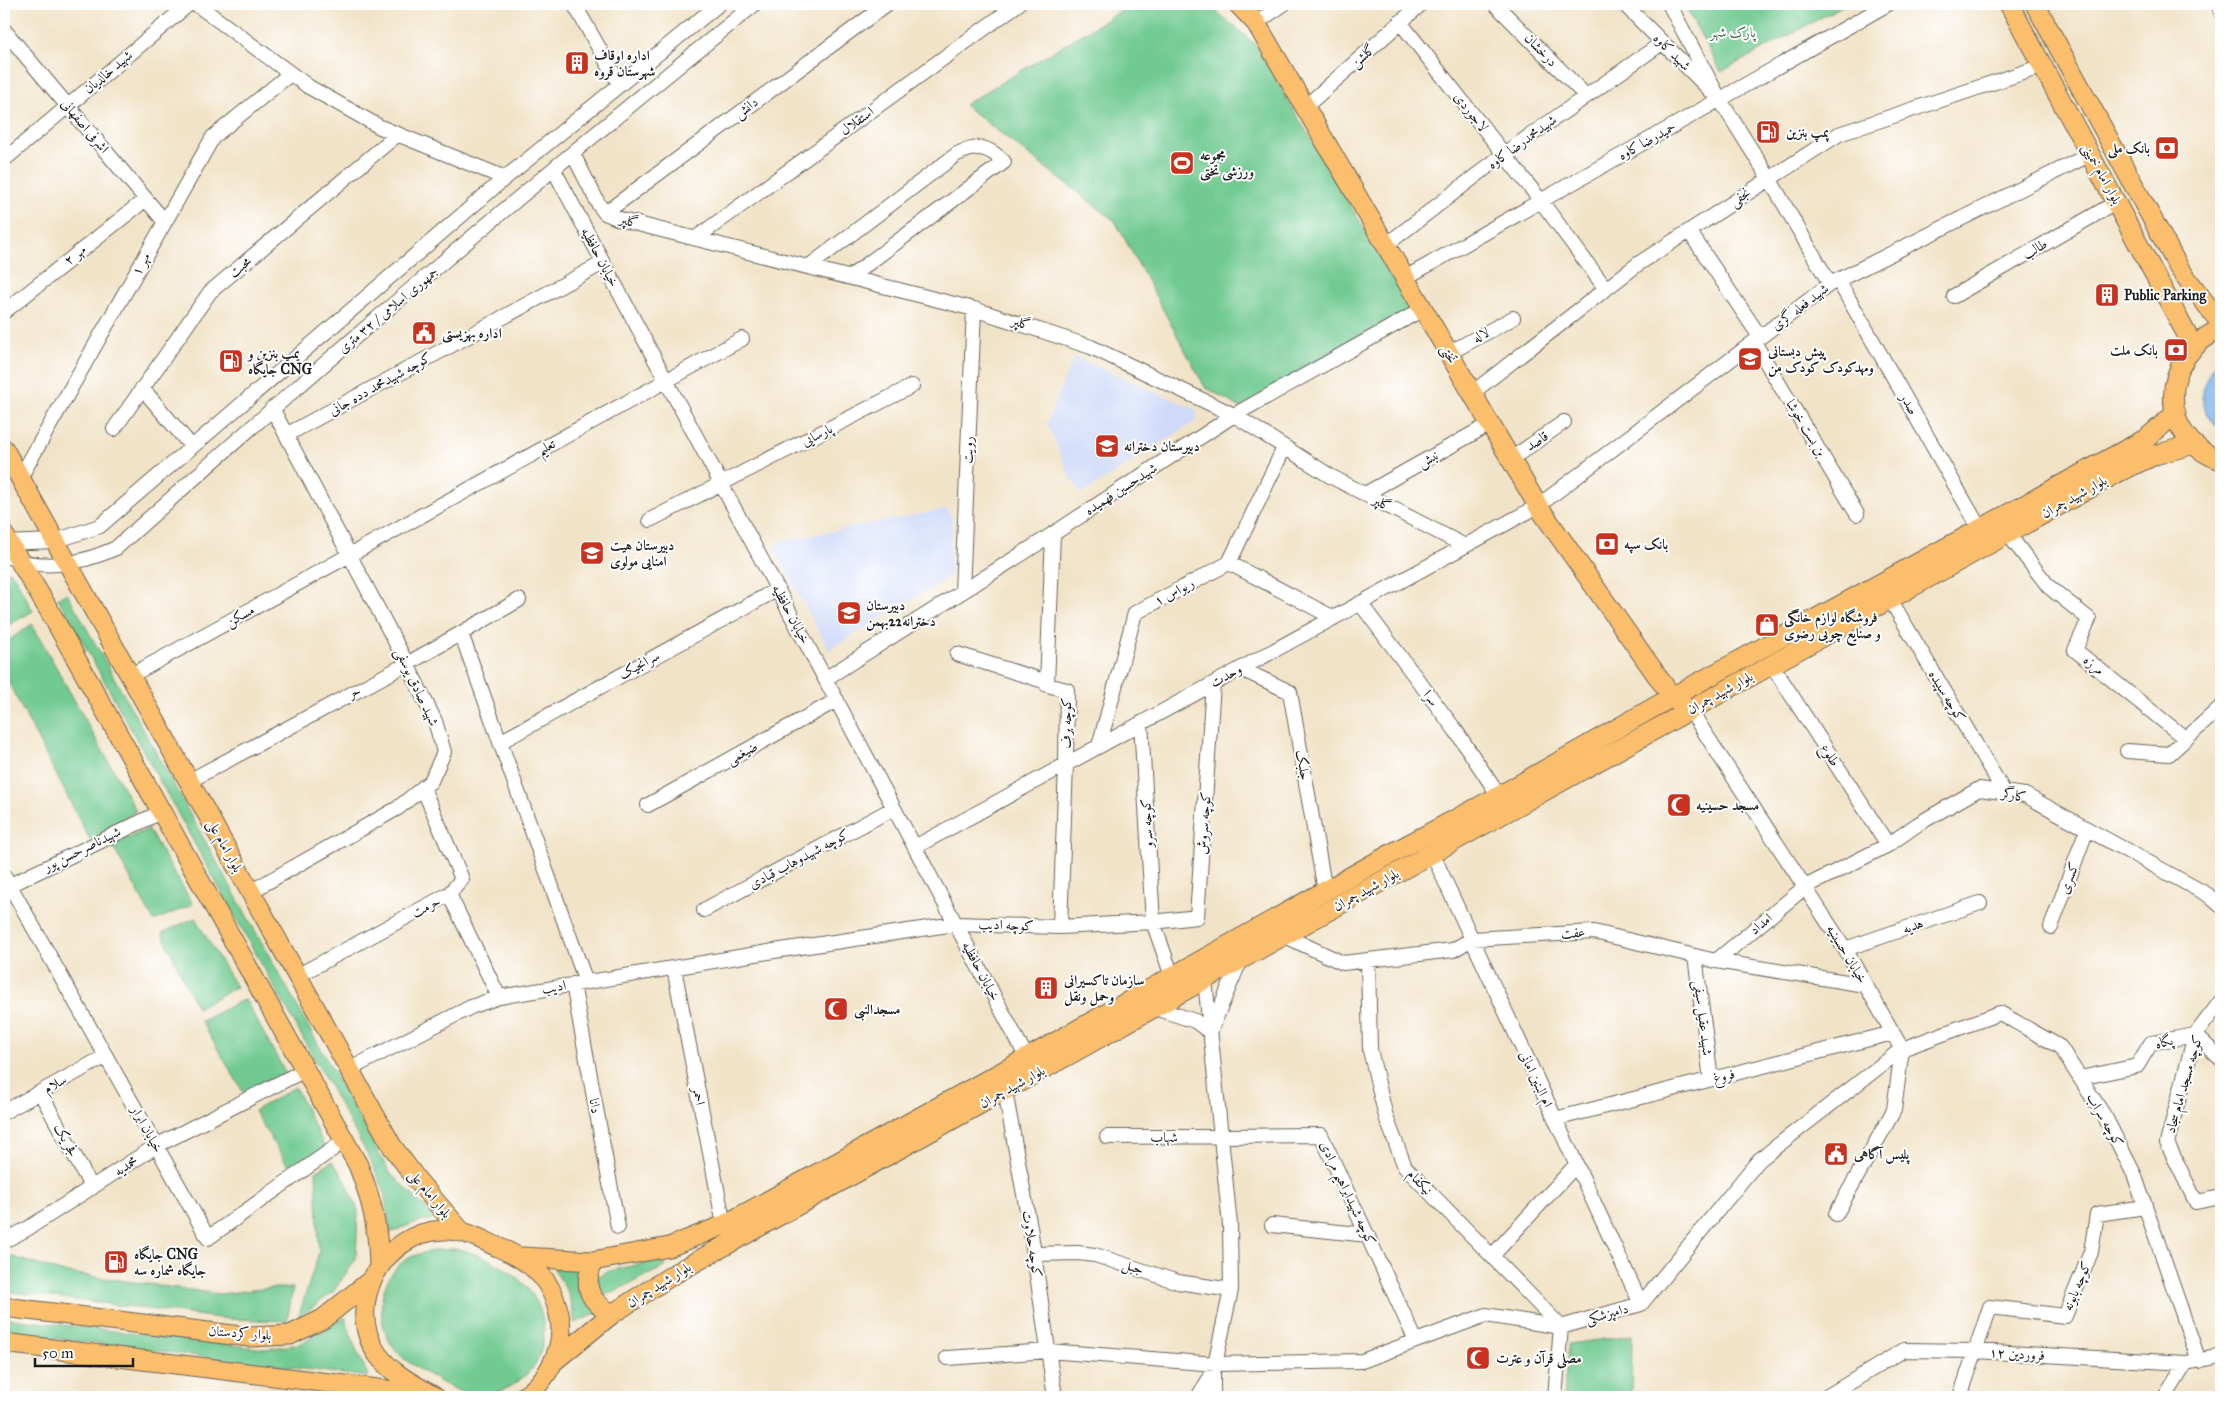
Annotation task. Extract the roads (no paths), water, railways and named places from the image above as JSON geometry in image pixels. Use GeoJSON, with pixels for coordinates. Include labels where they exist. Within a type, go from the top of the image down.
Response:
{"type":"FeatureCollection","features":[{"type":"Feature","properties":{"kind":"main road","name":"تختی"},"geometry":{"type":"LineString","coordinates":[[1238,4],[1256,23],[1538,506],[1672,697],[1690,710]]}},
{"type":"Feature","properties":{"kind":"main road","name":"بلوار امام خمینی"},"geometry":{"type":"LineString","coordinates":[[2009,4],[2194,346]]}},
{"type":"Feature","properties":{"kind":"main road","name":"بلوار امام خمینی"},"geometry":{"type":"LineString","coordinates":[[2034,4],[2179,268],[2221,324]]}},
{"type":"Feature","properties":{"kind":"main road"},"geometry":{"type":"LineString","coordinates":[[2105,181],[2125,169]]}},
{"type":"Feature","properties":{"kind":"main road"},"geometry":{"type":"LineString","coordinates":[[2221,329],[2208,335],[2184,357],[2174,384],[2173,399],[2183,430],[2194,444],[2205,453],[2221,460]]}},
{"type":"Feature","properties":{"kind":"main road","name":"بلوار شهید چمران"},"geometry":{"type":"LineString","coordinates":[[553,1362],[612,1314],[674,1274],[1285,936],[1499,796],[1672,697],[2147,438],[2176,413]]}},
{"type":"Feature","properties":{"kind":"main road","name":"بلوار شهید چمران"},"geometry":{"type":"LineString","coordinates":[[522,1257],[594,1261],[669,1247],[724,1225],[1325,891],[1428,844],[1690,710],[2119,472],[2155,455],[2194,444]]}},
{"type":"Feature","properties":{"kind":"main road","name":"بلوار امام علی"},"geometry":{"type":"LineString","coordinates":[[4,449],[392,1146],[417,1180],[462,1231]]}},
{"type":"Feature","properties":{"kind":"main road"},"geometry":{"type":"LineString","coordinates":[[8,548],[49,610],[358,1165],[371,1197],[378,1230],[379,1264]]}},
{"type":"Feature","properties":{"kind":"main road"},"geometry":{"type":"LineString","coordinates":[[434,1396],[388,1368],[377,1353],[369,1336],[365,1318],[366,1299],[370,1281],[379,1264],[392,1251],[407,1240],[424,1233],[443,1230],[462,1231],[522,1257],[537,1270],[549,1286],[557,1304],[560,1323],[559,1343],[553,1362],[543,1379],[522,1397]]}},
{"type":"Feature","properties":{"kind":"main road"},"geometry":{"type":"LineString","coordinates":[[594,1261],[588,1276],[589,1292],[598,1306],[612,1314]]}},
{"type":"Feature","properties":{"kind":"main road","name":"بلوار کردستان"},"geometry":{"type":"LineString","coordinates":[[4,1307],[249,1337],[290,1335],[323,1319],[370,1281]]}},
{"type":"Feature","properties":{"kind":"main road"},"geometry":{"type":"LineString","coordinates":[[4,1343],[434,1396]]}},
{"type":"Feature","properties":{"kind":"street","name":"شهید خالدیان"},"geometry":{"type":"LineString","coordinates":[[4,160],[189,4]]}},
{"type":"Feature","properties":{"kind":"street"},"geometry":{"type":"LineString","coordinates":[[196,4],[290,74],[380,127],[480,170],[505,178]]}},
{"type":"Feature","properties":{"kind":"street"},"geometry":{"type":"LineString","coordinates":[[574,4],[620,85]]}},
{"type":"Feature","properties":{"kind":"street","name":"جمهوری اسلامی / ۳۲ متری"},"geometry":{"type":"LineString","coordinates":[[8,548],[54,541],[100,526],[505,178],[720,4]]}},
{"type":"Feature","properties":{"kind":"street","name":"جمهوری اسلامی / ۳۲ متری"},"geometry":{"type":"LineString","coordinates":[[8,548],[69,564],[93,558],[116,548],[272,408],[662,79],[754,4]]}},
{"type":"Feature","properties":{"kind":"street","name":"دانش"},"geometry":{"type":"LineString","coordinates":[[605,213],[887,4]]}},
{"type":"Feature","properties":{"kind":"street","name":"استقلال"},"geometry":{"type":"LineString","coordinates":[[696,238],[1018,4]]}},
{"type":"Feature","properties":{"kind":"street"},"geometry":{"type":"LineString","coordinates":[[1256,23],[1284,4]]}},
{"type":"Feature","properties":{"kind":"street","name":"گلشن"},"geometry":{"type":"LineString","coordinates":[[1305,107],[1421,4]]}},
{"type":"Feature","properties":{"kind":"street","name":"درخشان"},"geometry":{"type":"LineString","coordinates":[[1495,4],[1586,96]]}},
{"type":"Feature","properties":{"kind":"street","name":"شهید کاوه"},"geometry":{"type":"LineString","coordinates":[[1624,4],[1720,100]]}},
{"type":"Feature","properties":{"kind":"street"},"geometry":{"type":"LineString","coordinates":[[1669,4],[1720,100]]}},
{"type":"Feature","properties":{"kind":"street","name":"حمیدرضا کاوه"},"geometry":{"type":"LineString","coordinates":[[1405,278],[1888,4]]}},
{"type":"Feature","properties":{"kind":"street"},"geometry":{"type":"LineString","coordinates":[[2218,4],[2221,12]]}},
{"type":"Feature","properties":{"kind":"street","name":"لاجوردی"},"geometry":{"type":"LineString","coordinates":[[1400,22],[1541,201],[1606,289]]}},
{"type":"Feature","properties":{"kind":"street","name":"اشرفی اصفهانی"},"geometry":{"type":"LineString","coordinates":[[4,30],[165,222]]}},
{"type":"Feature","properties":{"kind":"street","name":"شهیدمحمدرضا کاوه"},"geometry":{"type":"LineString","coordinates":[[1386,245],[1504,154],[1662,43]]}},
{"type":"Feature","properties":{"kind":"street"},"geometry":{"type":"LineString","coordinates":[[648,62],[662,79]]}},
{"type":"Feature","properties":{"kind":"street","name":"نجفی"},"geometry":{"type":"LineString","coordinates":[[1472,393],[1638,264],[1838,134],[2043,66]]}},
{"type":"Feature","properties":{"kind":"street","name":"مهر ۱"},"geometry":{"type":"LineString","coordinates":[[20,478],[213,137],[290,74]]}},
{"type":"Feature","properties":{"kind":"street","name":"صدر"},"geometry":{"type":"LineString","coordinates":[[1720,100],[1834,282],[1980,529]]}},
{"type":"Feature","properties":{"kind":"street","name":"محبت"},"geometry":{"type":"LineString","coordinates":[[114,429],[210,292],[398,134]]}},
{"type":"Feature","properties":{"kind":"street"},"geometry":{"type":"LineString","coordinates":[[808,267],[957,154],[974,146],[993,151],[1004,162],[850,277]]}},
{"type":"Feature","properties":{"kind":"street","name":"گلپر"},"geometry":{"type":"LineString","coordinates":[[573,154],[605,213],[622,220],[974,309],[1090,347],[1234,415],[1330,476],[1465,546]]}},
{"type":"Feature","properties":{"kind":"street","name":"شهید فعله گری"},"geometry":{"type":"LineString","coordinates":[[1538,506],[1834,282],[2091,154]]}},
{"type":"Feature","properties":{"kind":"street","name":"خیابان حافظیه"},"geometry":{"type":"LineString","coordinates":[[554,170],[1027,1058]]}},
{"type":"Feature","properties":{"kind":"street","name":"مهر ۲"},"geometry":{"type":"LineString","coordinates":[[4,312],[146,199]]}},
{"type":"Feature","properties":{"kind":"street","name":"طالب"},"geometry":{"type":"LineString","coordinates":[[1954,296],[2117,202]]}},
{"type":"Feature","properties":{"kind":"street","name":"بن بست خوشا"},"geometry":{"type":"LineString","coordinates":[[1689,231],[1757,339],[1857,514]]}},
{"type":"Feature","properties":{"kind":"street","name":"کوچه شهیدمحمد دده جانی"},"geometry":{"type":"LineString","coordinates":[[288,434],[604,263]]}},
{"type":"Feature","properties":{"kind":"street","name":"رویت"},"geometry":{"type":"LineString","coordinates":[[962,592],[974,309]]}},
{"type":"Feature","properties":{"kind":"street","name":"شهیدحسین فهمیده"},"geometry":{"type":"LineString","coordinates":[[825,679],[1053,534],[1234,415],[1423,309]]}},
{"type":"Feature","properties":{"kind":"street","name":"لاله"},"geometry":{"type":"LineString","coordinates":[[1449,353],[1514,318]]}},
{"type":"Feature","properties":{"kind":"street","name":"تعلیم"},"geometry":{"type":"LineString","coordinates":[[350,555],[742,339]]}},
{"type":"Feature","properties":{"kind":"street","name":"پارسایی"},"geometry":{"type":"LineString","coordinates":[[650,520],[722,485],[912,386]]}},
{"type":"Feature","properties":{"kind":"street"},"geometry":{"type":"LineString","coordinates":[[142,388],[192,448]]}},
{"type":"Feature","properties":{"kind":"street","name":"شهید صادق یوسفی"},"geometry":{"type":"LineString","coordinates":[[250,892],[398,808],[431,781],[444,752],[435,721],[407,664],[288,434],[272,408]]}},
{"type":"Feature","properties":{"kind":"street","name":"قاصد"},"geometry":{"type":"LineString","coordinates":[[1511,459],[1564,422]]}},
{"type":"Feature","properties":{"kind":"street","name":"نبش"},"geometry":{"type":"LineString","coordinates":[[1365,494],[1490,424]]}},
{"type":"Feature","properties":{"kind":"street"},"geometry":{"type":"LineString","coordinates":[[1284,448],[1229,562],[1334,618]]}},
{"type":"Feature","properties":{"kind":"street","name":"وحدت"},"geometry":{"type":"LineString","coordinates":[[915,847],[1538,506]]}},
{"type":"Feature","properties":{"kind":"street","name":"کوچه برف"},"geometry":{"type":"LineString","coordinates":[[1053,534],[1047,685],[1066,690],[1066,764],[1060,927]]}},
{"type":"Feature","properties":{"kind":"street","name":"مرزه"},"geometry":{"type":"LineString","coordinates":[[2008,534],[2049,587],[2089,619],[2075,650],[2186,739]]}},
{"type":"Feature","properties":{"kind":"street","name":"مسکن"},"geometry":{"type":"LineString","coordinates":[[130,676],[350,555]]}},
{"type":"Feature","properties":{"kind":"street","name":"ریواس ۱"},"geometry":{"type":"LineString","coordinates":[[1099,746],[1135,613],[1229,562]]}},
{"type":"Feature","properties":{"kind":"street","name":"سرانجیک"},"geometry":{"type":"LineString","coordinates":[[500,742],[778,590]]}},
{"type":"Feature","properties":{"kind":"street","name":"کوچه سپیده"},"geometry":{"type":"LineString","coordinates":[[1890,599],[2004,792]]}},
{"type":"Feature","properties":{"kind":"street","name":"حر"},"geometry":{"type":"LineString","coordinates":[[189,781],[407,664],[519,600]]}},
{"type":"Feature","properties":{"kind":"street","name":"سرا"},"geometry":{"type":"LineString","coordinates":[[1360,604],[1456,731],[1499,796]]}},
{"type":"Feature","properties":{"kind":"street","name":"دانا"},"geometry":{"type":"LineString","coordinates":[[461,633],[500,742],[579,983],[618,1227]]}},
{"type":"Feature","properties":{"kind":"street"},"geometry":{"type":"LineString","coordinates":[[957,654],[1047,682]]}},
{"type":"Feature","properties":{"kind":"street","name":"طلوع"},"geometry":{"type":"LineString","coordinates":[[1772,665],[1888,845]]}},
{"type":"Feature","properties":{"kind":"street","name":"جلبک"},"geometry":{"type":"LineString","coordinates":[[1241,669],[1290,692],[1325,891]]}},
{"type":"Feature","properties":{"kind":"street","name":"کوچه سروش"},"geometry":{"type":"LineString","coordinates":[[1153,922],[1197,917],[1213,684]]}},
{"type":"Feature","properties":{"kind":"street","name":"ضیغمی"},"geometry":{"type":"LineString","coordinates":[[648,805],[836,700]]}},
{"type":"Feature","properties":{"kind":"street"},"geometry":{"type":"LineString","coordinates":[[2127,751],[2169,754],[2221,707]]}},
{"type":"Feature","properties":{"kind":"street","name":"خیابان حسینیه"},"geometry":{"type":"LineString","coordinates":[[1690,710],[1845,949],[1902,1049]]}},
{"type":"Feature","properties":{"kind":"street","name":"کوچه سرو"},"geometry":{"type":"LineString","coordinates":[[1141,723],[1153,922]]}},
{"type":"Feature","properties":{"kind":"street","name":"حرمت"},"geometry":{"type":"LineString","coordinates":[[297,976],[449,894],[462,879],[423,788]]}},
{"type":"Feature","properties":{"kind":"street","name":"کارگر"},"geometry":{"type":"LineString","coordinates":[[1805,887],[1888,845],[1918,824],[1979,789],[2025,795],[2208,896],[2221,906]]}},
{"type":"Feature","properties":{"kind":"street","name":"کوچه شهیدوهاب قبادی"},"geometry":{"type":"LineString","coordinates":[[704,910],[894,808]]}},
{"type":"Feature","properties":{"kind":"street","name":"شهیدناصرحسن پور"},"geometry":{"type":"LineString","coordinates":[[6,882],[161,812]]}},
{"type":"Feature","properties":{"kind":"street","name":"کسری"},"geometry":{"type":"LineString","coordinates":[[2051,927],[2087,829]]}},
{"type":"Feature","properties":{"kind":"street","name":"ام البنین امانی"},"geometry":{"type":"LineString","coordinates":[[1428,844],[1641,1304]]}},
{"type":"Feature","properties":{"kind":"street","name":"خیابان ابرار"},"geometry":{"type":"LineString","coordinates":[[6,882],[208,1238],[344,1141]]}},
{"type":"Feature","properties":{"kind":"street","name":"امداد"},"geometry":{"type":"LineString","coordinates":[[1716,961],[1805,887]]}},
{"type":"Feature","properties":{"kind":"street"},"geometry":{"type":"LineString","coordinates":[[449,894],[500,997]]}},
{"type":"Feature","properties":{"kind":"street","name":"هدیه"},"geometry":{"type":"LineString","coordinates":[[1845,949],[1980,903]]}},
{"type":"Feature","properties":{"kind":"street"},"geometry":{"type":"LineString","coordinates":[[1153,922],[1172,976]]}},
{"type":"Feature","properties":{"kind":"street","name":"کوچه ادیب"},"geometry":{"type":"LineString","coordinates":[[774,951],[956,924],[1060,927],[1153,922]]}},
{"type":"Feature","properties":{"kind":"street","name":"عفت"},"geometry":{"type":"LineString","coordinates":[[1285,936],[1343,964],[1453,950],[1472,939],[1594,932],[1716,961],[1865,986]]}},
{"type":"Feature","properties":{"kind":"street","name":"ادیب"},"geometry":{"type":"LineString","coordinates":[[350,1070],[471,1007],[500,997],[774,951]]}},
{"type":"Feature","properties":{"kind":"street","name":"شهید عقیل سیفی"},"geometry":{"type":"LineString","coordinates":[[1695,956],[1711,1080]]}},
{"type":"Feature","properties":{"kind":"street"},"geometry":{"type":"LineString","coordinates":[[1210,1032],[1237,968],[1243,959]]}},
{"type":"Feature","properties":{"kind":"street","name":"نیکفام"},"geometry":{"type":"LineString","coordinates":[[1368,960],[1370,1050],[1386,1117],[1405,1167],[1562,1327]]}},
{"type":"Feature","properties":{"kind":"street","name":"احمر"},"geometry":{"type":"LineString","coordinates":[[674,968],[724,1225]]}},
{"type":"Feature","properties":{"kind":"street"},"geometry":{"type":"LineString","coordinates":[[1205,980],[1230,1225],[1231,1290],[1214,1369],[1213,1397]]}},
{"type":"Feature","properties":{"kind":"street","name":"کوچه مسجد امام سجاد"},"geometry":{"type":"LineString","coordinates":[[2221,1001],[2195,1035],[2167,1143],[2196,1202],[2221,1197]]}},
{"type":"Feature","properties":{"kind":"street"},"geometry":{"type":"LineString","coordinates":[[1155,1008],[1195,1021],[1210,1032]]}},
{"type":"Feature","properties":{"kind":"street","name":"کوچه سراب"},"geometry":{"type":"LineString","coordinates":[[1902,1049],[2000,1013],[2060,1047],[2114,1133],[2134,1174],[2192,1362]]}},
{"type":"Feature","properties":{"kind":"street","name":"فروغ"},"geometry":{"type":"LineString","coordinates":[[1555,1119],[1893,1033]]}},
{"type":"Feature","properties":{"kind":"street"},"geometry":{"type":"LineString","coordinates":[[2195,1035],[2221,1059]]}},
{"type":"Feature","properties":{"kind":"street","name":"پگاه"},"geometry":{"type":"LineString","coordinates":[[2080,1078],[2137,1066],[2151,1043],[2195,1035]]}},
{"type":"Feature","properties":{"kind":"street"},"geometry":{"type":"LineString","coordinates":[[1836,1214],[1894,1110],[1902,1049]]}},
{"type":"Feature","properties":{"kind":"street","name":"دامپزشکی"},"geometry":{"type":"LineString","coordinates":[[947,1358],[1048,1351],[1214,1369],[1362,1361],[1486,1315],[1562,1327],[1641,1304],[1759,1160],[1902,1049]]}},
{"type":"Feature","properties":{"kind":"street","name":"سلام"},"geometry":{"type":"LineString","coordinates":[[4,1112],[106,1056]]}},
{"type":"Feature","properties":{"kind":"street","name":"محمدیه"},"geometry":{"type":"LineString","coordinates":[[4,1241],[27,1229],[156,1146],[305,1070]]}},
{"type":"Feature","properties":{"kind":"street","name":"کوچه حلاوت"},"geometry":{"type":"LineString","coordinates":[[1005,1091],[1034,1254],[1055,1397]]}},
{"type":"Feature","properties":{"kind":"street","name":"فجر یک"},"geometry":{"type":"LineString","coordinates":[[40,1092],[92,1188]]}},
{"type":"Feature","properties":{"kind":"street","name":"کوچه شهیدابراهیم مرادی"},"geometry":{"type":"LineString","coordinates":[[1221,1136],[1321,1135],[1416,1341]]}},
{"type":"Feature","properties":{"kind":"street","name":"شهاب"},"geometry":{"type":"LineString","coordinates":[[1107,1137],[1221,1136]]}},
{"type":"Feature","properties":{"kind":"street"},"geometry":{"type":"LineString","coordinates":[[1492,1256],[1576,1166]]}},
{"type":"Feature","properties":{"kind":"street","name":"کوچه بابونه"},"geometry":{"type":"LineString","coordinates":[[1975,1351],[1990,1307],[2065,1316],[2090,1252],[2097,1214],[2145,1207]]}},
{"type":"Feature","properties":{"kind":"street"},"geometry":{"type":"LineString","coordinates":[[1272,1225],[1368,1235]]}},
{"type":"Feature","properties":{"kind":"street","name":"جبل"},"geometry":{"type":"LineString","coordinates":[[1034,1254],[1078,1253],[1095,1255],[1178,1282],[1231,1290]]}},
{"type":"Feature","properties":{"kind":"street"},"geometry":{"type":"LineString","coordinates":[[1555,1397],[1562,1327]]}},
{"type":"Feature","properties":{"kind":"street","name":"۱۲ فروردین"},"geometry":{"type":"LineString","coordinates":[[1826,1397],[1904,1350],[1975,1351],[2192,1362],[2221,1356]]}},
{"type":"Feature","properties":{"kind":"street"},"geometry":{"type":"LineString","coordinates":[[1960,1397],[1975,1351]]}},
{"type":"Feature","properties":{"kind":"street"},"geometry":{"type":"LineString","coordinates":[[2165,1397],[2192,1362]]}},
{"type":"Feature","properties":{"kind":"street"},"geometry":{"type":"LineString","coordinates":[[1198,1397],[1214,1369]]}},
{"type":"Feature","properties":{"kind":"water"},"geometry":{"type":"Polygon","coordinates":[[[2220,360],[2221,429],[2207,413],[2203,395],[2207,377],[2220,360]]]}},
{"type":"Feature","properties":{"kind":"place","name":"اداره اوقاف شهرستان قروه"},"geometry":{"type":"Point","coordinates":[577,63]}},
{"type":"Feature","properties":{"kind":"place","name":"پمپ بنزین"},"geometry":{"type":"Point","coordinates":[1768,132]}},
{"type":"Feature","properties":{"kind":"place","name":"بانک ملی"},"geometry":{"type":"Point","coordinates":[2167,148]}},
{"type":"Feature","properties":{"kind":"place","name":"مجموعه ورزشی تختی"},"geometry":{"type":"Point","coordinates":[1182,163]}},
{"type":"Feature","properties":{"kind":"place","name":"Public Parking"},"geometry":{"type":"Point","coordinates":[2107,295]}},
{"type":"Feature","properties":{"kind":"place","name":"اداره بهزیستی"},"geometry":{"type":"Point","coordinates":[424,333]}},
{"type":"Feature","properties":{"kind":"place","name":"بانک ملت"},"geometry":{"type":"Point","coordinates":[2176,350]}},
{"type":"Feature","properties":{"kind":"place","name":"پیش دبستانی ومهدکودک کودک من"},"geometry":{"type":"Point","coordinates":[1750,359]}},
{"type":"Feature","properties":{"kind":"place","name":"پمپ بنزین و جایگاه CNG"},"geometry":{"type":"Point","coordinates":[231,361]}},
{"type":"Feature","properties":{"kind":"place","name":"دبیرستان دخترانه"},"geometry":{"type":"Point","coordinates":[1107,446]}},
{"type":"Feature","properties":{"kind":"place","name":"بانک سپه"},"geometry":{"type":"Point","coordinates":[1607,544]}},
{"type":"Feature","properties":{"kind":"place","name":"دبیرستان هیت امنایی مولوی"},"geometry":{"type":"Point","coordinates":[592,553]}},
{"type":"Feature","properties":{"kind":"place","name":"دبیرستان دخترانه22بهمن"},"geometry":{"type":"Point","coordinates":[849,613]}},
{"type":"Feature","properties":{"kind":"place","name":"فروشگاه لوازم خانگی و صنایع چوبی رضوی"},"geometry":{"type":"Point","coordinates":[1767,625]}},
{"type":"Feature","properties":{"kind":"place","name":"مسجد حسینیه"},"geometry":{"type":"Point","coordinates":[1679,805]}},
{"type":"Feature","properties":{"kind":"place","name":"سازمان تاکسیرانی وحمل ونقل"},"geometry":{"type":"Point","coordinates":[1046,988]}},
{"type":"Feature","properties":{"kind":"place","name":"مسجدالنبی"},"geometry":{"type":"Point","coordinates":[836,1009]}},
{"type":"Feature","properties":{"kind":"place","name":"پلیس آگاهی"},"geometry":{"type":"Point","coordinates":[1836,1154]}},
{"type":"Feature","properties":{"kind":"place","name":"جایگاه CNG جایگاه شماره سه"},"geometry":{"type":"Point","coordinates":[116,1262]}},
{"type":"Feature","properties":{"kind":"place","name":"مصلی قرآن و عترت"},"geometry":{"type":"Point","coordinates":[1478,1358]}},
{"type":"Feature","properties":{"kind":"park label","name":"پارک شهر"},"geometry":{"type":"Point","coordinates":[1733,32]}}]}
